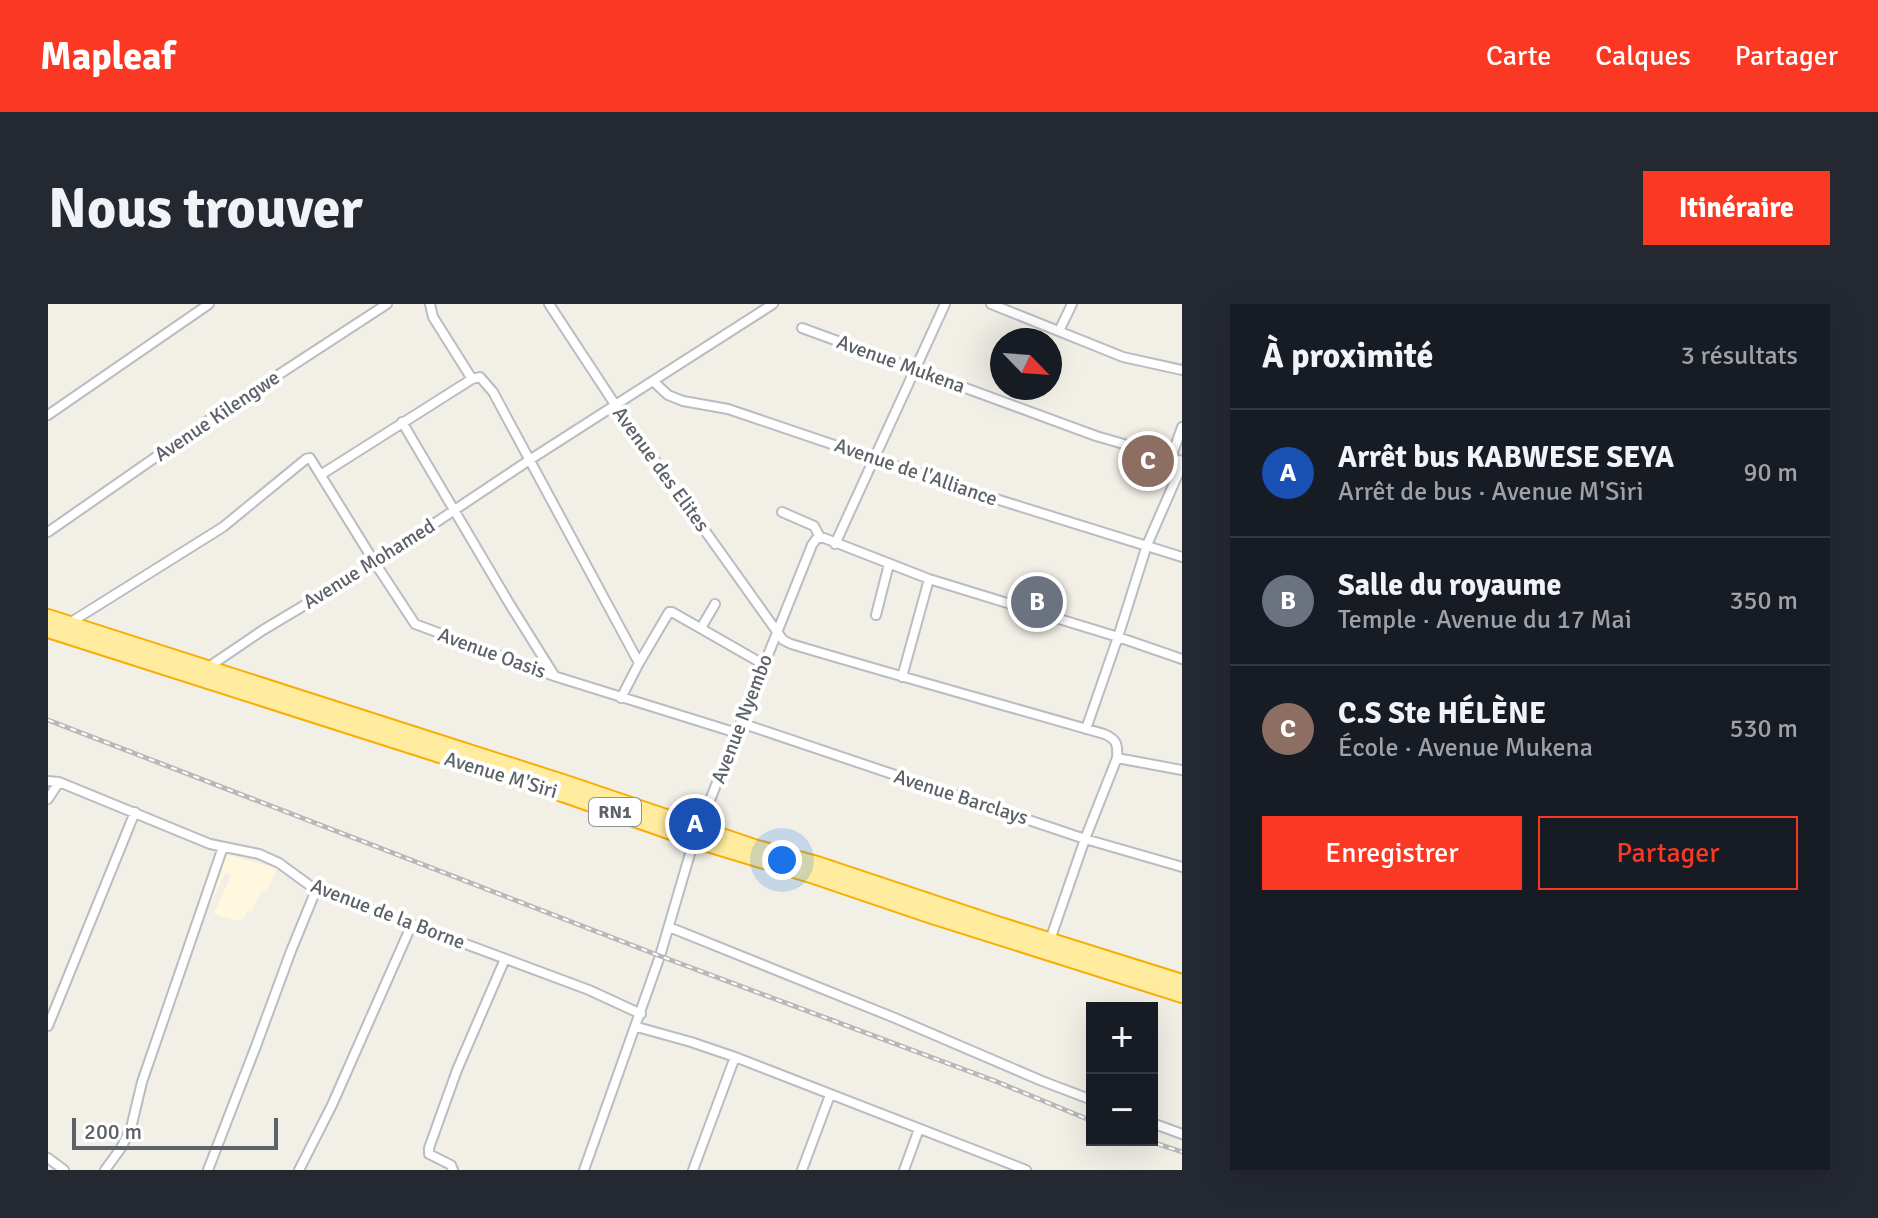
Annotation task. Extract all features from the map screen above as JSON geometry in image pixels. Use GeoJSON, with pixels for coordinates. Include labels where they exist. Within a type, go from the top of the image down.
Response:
{"type":"FeatureCollection","features":[{"type":"Feature","properties":{"kind":"highway","name":"Avenue M'Siri"},"geometry":{"type":"LineString","coordinates":[[48,617],[582,788],[696,834],[814,876],[1182,995]]}},
{"type":"Feature","properties":{"kind":"highway","name":"Avenue M'Siri"},"geometry":{"type":"LineString","coordinates":[[48,630],[615,811],[817,864],[1182,982]]}},
{"type":"Feature","properties":{"kind":"street"},"geometry":{"type":"LineString","coordinates":[[48,415],[209,304]]}},
{"type":"Feature","properties":{"kind":"street","name":"Avenue Kilengwe"},"geometry":{"type":"LineString","coordinates":[[48,532],[209,420],[387,304]]}},
{"type":"Feature","properties":{"kind":"street"},"geometry":{"type":"LineString","coordinates":[[430,304],[433,317],[472,379]]}},
{"type":"Feature","properties":{"kind":"street","name":"Avenue des Elites"},"geometry":{"type":"LineString","coordinates":[[549,304],[616,406],[777,631]]}},
{"type":"Feature","properties":{"kind":"street","name":"Avenue Mohamed"},"geometry":{"type":"LineString","coordinates":[[207,668],[263,630],[375,563],[773,304]]}},
{"type":"Feature","properties":{"kind":"street"},"geometry":{"type":"LineString","coordinates":[[835,544],[945,304]]}},
{"type":"Feature","properties":{"kind":"street"},"geometry":{"type":"LineString","coordinates":[[991,304],[1051,328]]}},
{"type":"Feature","properties":{"kind":"street"},"geometry":{"type":"LineString","coordinates":[[1060,328],[1072,304]]}},
{"type":"Feature","properties":{"kind":"street","name":"Avenue Mukena"},"geometry":{"type":"LineString","coordinates":[[802,328],[1096,436],[1182,463]]}},
{"type":"Feature","properties":{"kind":"street"},"geometry":{"type":"LineString","coordinates":[[1062,332],[1130,359],[1182,370]]}},
{"type":"Feature","properties":{"kind":"street"},"geometry":{"type":"LineString","coordinates":[[68,624],[223,527],[306,459],[313,459],[322,474],[472,379],[480,377],[489,386],[531,459],[639,663]]}},
{"type":"Feature","properties":{"kind":"street","name":"Avenue de l'Alliance"},"geometry":{"type":"LineString","coordinates":[[654,382],[677,399],[728,409],[964,489],[1182,557]]}},
{"type":"Feature","properties":{"kind":"street"},"geometry":{"type":"LineString","coordinates":[[402,422],[554,676]]}},
{"type":"Feature","properties":{"kind":"street"},"geometry":{"type":"LineString","coordinates":[[1171,458],[1182,427]]}},
{"type":"Feature","properties":{"kind":"street"},"geometry":{"type":"LineString","coordinates":[[1086,729],[1147,545],[1182,463]]}},
{"type":"Feature","properties":{"kind":"street","name":"Avenue Oasis"},"geometry":{"type":"LineString","coordinates":[[322,474],[415,624],[554,676],[737,733]]}},
{"type":"Feature","properties":{"kind":"street"},"geometry":{"type":"LineString","coordinates":[[782,512],[814,526],[820,537],[835,544],[929,579],[1182,659]]}},
{"type":"Feature","properties":{"kind":"street","name":"Avenue Nyembo"},"geometry":{"type":"LineString","coordinates":[[584,1170],[637,1027],[696,834],[812,545],[820,537]]}},
{"type":"Feature","properties":{"kind":"street"},"geometry":{"type":"LineString","coordinates":[[876,615],[889,564]]}},
{"type":"Feature","properties":{"kind":"street"},"geometry":{"type":"LineString","coordinates":[[902,677],[929,579]]}},
{"type":"Feature","properties":{"kind":"street"},"geometry":{"type":"LineString","coordinates":[[701,628],[715,604]]}},
{"type":"Feature","properties":{"kind":"street"},"geometry":{"type":"LineString","coordinates":[[621,698],[669,612],[763,664]]}},
{"type":"Feature","properties":{"kind":"street"},"geometry":{"type":"LineString","coordinates":[[777,631],[783,640],[791,644],[1114,739],[1118,748],[1117,758],[1050,940]]}},
{"type":"Feature","properties":{"kind":"street","name":"Avenue Barclays"},"geometry":{"type":"LineString","coordinates":[[741,723],[1085,839],[1182,867]]}},
{"type":"Feature","properties":{"kind":"street"},"geometry":{"type":"LineString","coordinates":[[1117,758],[1182,770]]}},
{"type":"Feature","properties":{"kind":"street","name":"Avenue de la Borne"},"geometry":{"type":"LineString","coordinates":[[48,781],[59,782],[210,844],[268,858],[316,890],[589,990],[641,1014]]}},
{"type":"Feature","properties":{"kind":"street"},"geometry":{"type":"LineString","coordinates":[[48,799],[59,782]]}},
{"type":"Feature","properties":{"kind":"street"},"geometry":{"type":"LineString","coordinates":[[48,1025],[135,812]]}},
{"type":"Feature","properties":{"kind":"street"},"geometry":{"type":"LineString","coordinates":[[105,1170],[131,1128],[142,1082],[223,847]]}},
{"type":"Feature","properties":{"kind":"street"},"geometry":{"type":"LineString","coordinates":[[208,1170],[316,890]]}},
{"type":"Feature","properties":{"kind":"street"},"geometry":{"type":"LineString","coordinates":[[299,1170],[332,1105],[412,924]]}},
{"type":"Feature","properties":{"kind":"street"},"geometry":{"type":"LineString","coordinates":[[669,927],[1086,1098]]}},
{"type":"Feature","properties":{"kind":"street"},"geometry":{"type":"LineString","coordinates":[[453,1170],[451,1165],[429,1154],[429,1148],[457,1070],[505,959]]}},
{"type":"Feature","properties":{"kind":"street"},"geometry":{"type":"LineString","coordinates":[[637,1027],[735,1057],[1026,1170]]}},
{"type":"Feature","properties":{"kind":"street"},"geometry":{"type":"LineString","coordinates":[[693,1170],[735,1057]]}},
{"type":"Feature","properties":{"kind":"street"},"geometry":{"type":"LineString","coordinates":[[802,1170],[830,1095]]}},
{"type":"Feature","properties":{"kind":"street"},"geometry":{"type":"LineString","coordinates":[[1158,1125],[1182,1134]]}},
{"type":"Feature","properties":{"kind":"street"},"geometry":{"type":"LineString","coordinates":[[904,1170],[919,1129]]}},
{"type":"Feature","properties":{"kind":"street"},"geometry":{"type":"LineString","coordinates":[[48,1158],[64,1170]]}},
{"type":"Feature","properties":{"kind":"shaded area"},"geometry":{"type":"Polygon","coordinates":[[[228,855],[277,868],[267,892],[262,890],[251,912],[247,911],[243,920],[238,921],[214,914],[231,875],[225,873],[210,905],[207,904],[218,867],[228,855]]]}},
{"type":"Feature","properties":{"kind":"railway"},"geometry":{"type":"LineString","coordinates":[[48,720],[660,956],[995,1081],[1086,1119]]}},
{"type":"Feature","properties":{"kind":"railway"},"geometry":{"type":"LineString","coordinates":[[1158,1144],[1182,1152]]}},
{"type":"Feature","properties":{"kind":"place","name":"C.S Ste HÉLÈNE"},"geometry":{"type":"Point","coordinates":[1148,461]}},
{"type":"Feature","properties":{"kind":"place","name":"Salle du royaume"},"geometry":{"type":"Point","coordinates":[1037,602]}},
{"type":"Feature","properties":{"kind":"place","name":"Arrêt bus KABWESE SEYA"},"geometry":{"type":"Point","coordinates":[695,824]}}]}
